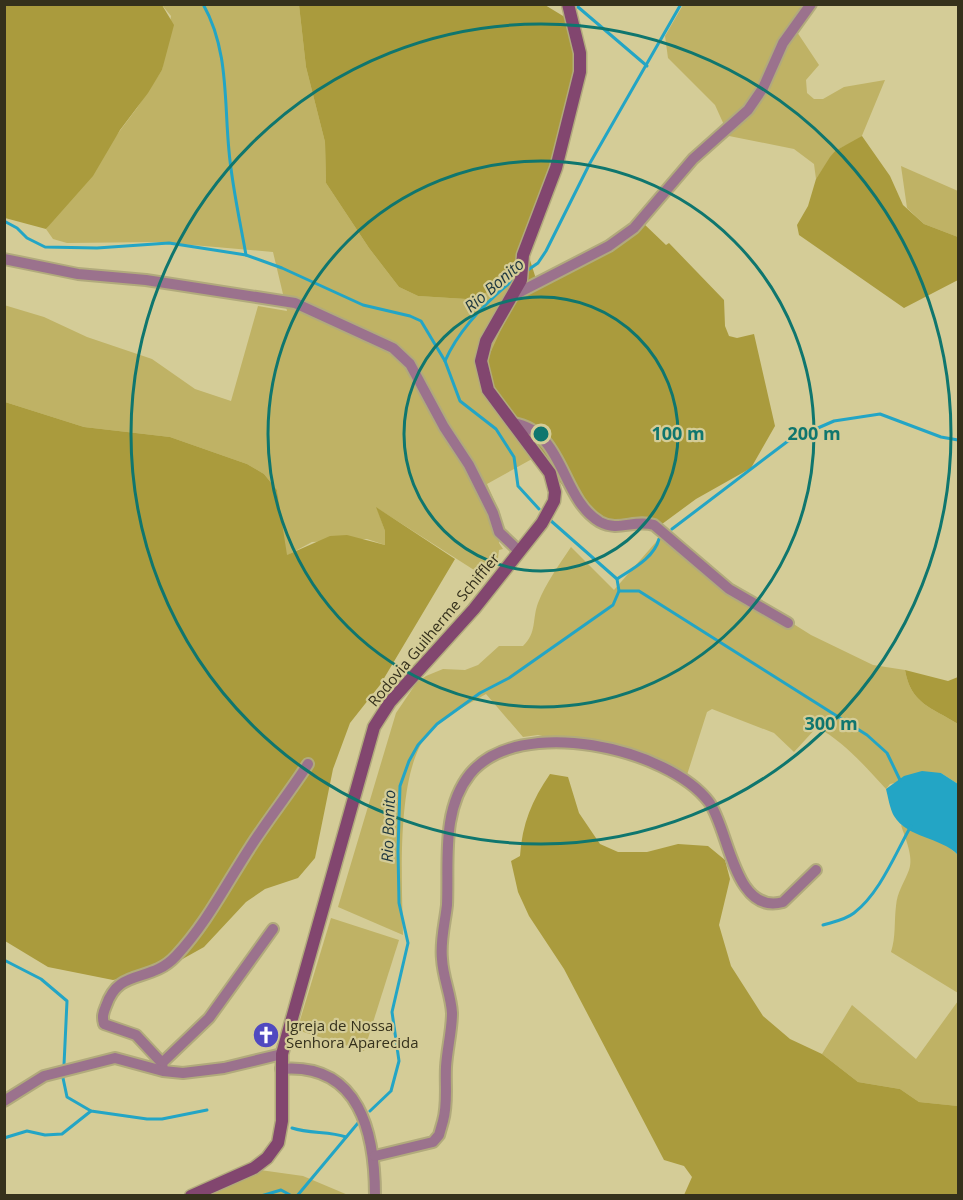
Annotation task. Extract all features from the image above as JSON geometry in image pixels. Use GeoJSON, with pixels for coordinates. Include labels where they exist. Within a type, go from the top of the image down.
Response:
{"type":"FeatureCollection","features":[{"type":"Feature","properties":{"kind":"street","name":"Rodovia Guilherme Schiffler"},"geometry":{"type":"LineString","coordinates":[[191,1196],[254,1168],[274,1151],[281,1132],[282,1054],[374,727],[390,702],[474,609],[542,522],[554,501],[555,492],[550,472],[488,390],[481,361],[486,341],[514,296],[521,275],[524,255],[556,168],[580,72],[580,53],[568,4]]}},
{"type":"Feature","properties":{"kind":"street"},"geometry":{"type":"LineString","coordinates":[[514,296],[609,246],[634,228],[693,159],[748,110],[763,87],[783,43],[811,4]]}},
{"type":"Feature","properties":{"kind":"street"},"geometry":{"type":"LineString","coordinates":[[4,259],[78,274],[146,280],[295,303],[393,348],[410,364],[444,427],[469,465],[493,513],[499,532],[519,551]]}},
{"type":"Feature","properties":{"kind":"street"},"geometry":{"type":"LineString","coordinates":[[513,423],[531,429],[549,446],[561,464],[575,497],[599,521],[611,527],[643,521],[654,525],[729,590],[788,623]]}},
{"type":"Feature","properties":{"kind":"street"},"geometry":{"type":"LineString","coordinates":[[375,1156],[433,1142],[439,1135],[443,1121],[452,1019],[441,952],[447,906],[447,844],[464,783],[474,770],[492,757],[526,744],[555,742],[584,744],[635,757],[678,775],[701,793],[717,816],[736,874],[746,888],[757,897],[777,904],[783,902],[816,870]]}},
{"type":"Feature","properties":{"kind":"street"},"geometry":{"type":"LineString","coordinates":[[163,1067],[136,1035],[104,1024],[102,1016],[113,989],[126,980],[158,970],[174,958],[202,925],[250,848],[308,764]]}},
{"type":"Feature","properties":{"kind":"street"},"geometry":{"type":"LineString","coordinates":[[163,1067],[209,1018],[273,930]]}},
{"type":"Feature","properties":{"kind":"street"},"geometry":{"type":"LineString","coordinates":[[4,1101],[44,1076],[104,1060],[129,1060],[183,1073],[224,1068],[282,1054]]}},
{"type":"Feature","properties":{"kind":"street"},"geometry":{"type":"LineString","coordinates":[[281,1069],[304,1069],[321,1075],[344,1090],[367,1123],[375,1156],[375,1196]]}},
{"type":"Feature","properties":{"kind":"shaded area"},"geometry":{"type":"Polygon","coordinates":[[[4,5],[162,5],[174,25],[162,70],[148,93],[120,130],[93,176],[46,229],[5,218],[4,5]]]}},
{"type":"Feature","properties":{"kind":"shaded area"},"geometry":{"type":"Polygon","coordinates":[[[162,5],[299,5],[306,67],[325,142],[326,183],[369,248],[399,287],[418,296],[466,299],[498,289],[519,273],[541,454],[487,484],[501,516],[499,543],[503,549],[499,550],[498,558],[485,577],[377,508],[385,531],[385,545],[367,539],[312,542],[286,556],[277,490],[264,474],[247,464],[170,437],[84,427],[5,402],[4,305],[44,317],[87,337],[152,359],[195,389],[231,401],[258,306],[287,311],[273,252],[157,242],[67,243],[53,239],[46,229],[137,108],[162,70],[171,16],[162,5]]]}},
{"type":"Feature","properties":{"kind":"shaded area"},"geometry":{"type":"Polygon","coordinates":[[[299,5],[545,5],[568,19],[578,64],[544,210],[529,257],[537,282],[643,223],[666,245],[669,243],[724,300],[725,326],[729,336],[737,338],[754,334],[775,426],[751,468],[696,499],[658,527],[606,519],[573,500],[490,385],[487,360],[511,308],[518,273],[498,289],[466,299],[418,296],[399,287],[369,248],[326,183],[325,142],[306,67],[299,5]]]}},
{"type":"Feature","properties":{"kind":"shaded area"},"geometry":{"type":"Polygon","coordinates":[[[683,5],[814,5],[797,32],[819,65],[806,80],[807,93],[814,99],[823,99],[844,87],[885,80],[861,138],[835,151],[816,179],[814,164],[794,149],[729,136],[715,105],[668,58],[665,36],[683,5]]]}},
{"type":"Feature","properties":{"kind":"shaded area"},"geometry":{"type":"Polygon","coordinates":[[[862,136],[890,176],[903,205],[924,224],[958,237],[958,280],[904,308],[799,235],[797,225],[808,206],[816,179],[830,157],[835,151],[862,136]]]}},
{"type":"Feature","properties":{"kind":"shaded area"},"geometry":{"type":"Polygon","coordinates":[[[901,166],[958,191],[958,237],[924,224],[907,208],[901,166]]]}},
{"type":"Feature","properties":{"kind":"shaded area"},"geometry":{"type":"Polygon","coordinates":[[[5,402],[84,427],[170,437],[247,464],[264,474],[277,490],[287,555],[330,536],[347,535],[385,545],[385,531],[376,507],[455,559],[380,685],[350,723],[333,769],[315,858],[298,878],[265,889],[246,902],[204,947],[170,966],[144,974],[113,980],[48,967],[5,941],[5,402]]]}},
{"type":"Feature","properties":{"kind":"shaded area"},"geometry":{"type":"Polygon","coordinates":[[[663,534],[717,576],[811,635],[873,665],[905,670],[917,698],[958,724],[958,784],[941,773],[890,784],[886,789],[845,747],[817,727],[794,752],[774,733],[712,709],[707,712],[686,778],[633,757],[538,735],[523,737],[486,694],[448,717],[431,731],[419,748],[412,767],[407,789],[402,839],[403,935],[338,907],[396,713],[417,682],[443,669],[465,670],[478,665],[499,646],[523,646],[532,631],[541,596],[571,547],[614,590],[663,534]]]}},
{"type":"Feature","properties":{"kind":"shaded area"},"geometry":{"type":"Polygon","coordinates":[[[905,670],[948,681],[958,677],[958,724],[917,698],[905,670]]]}},
{"type":"Feature","properties":{"kind":"shaded area"},"geometry":{"type":"Polygon","coordinates":[[[550,774],[568,777],[579,813],[600,844],[618,852],[647,852],[678,844],[708,846],[725,860],[730,879],[719,925],[731,966],[763,1016],[790,1039],[822,1054],[858,1082],[900,1089],[919,1102],[958,1106],[958,1195],[684,1195],[692,1177],[684,1166],[664,1160],[564,969],[529,916],[518,892],[511,861],[520,856],[529,813],[550,774]]]}},
{"type":"Feature","properties":{"kind":"shaded area"},"geometry":{"type":"Polygon","coordinates":[[[901,825],[945,844],[958,855],[958,993],[891,952],[897,901],[910,865],[901,825]]]}},
{"type":"Feature","properties":{"kind":"shaded area"},"geometry":{"type":"Polygon","coordinates":[[[331,918],[399,940],[364,1051],[297,1030],[331,918]]]}},
{"type":"Feature","properties":{"kind":"shaded area"},"geometry":{"type":"Polygon","coordinates":[[[958,1001],[958,1106],[919,1102],[900,1089],[858,1082],[822,1054],[852,1005],[916,1059],[958,1001]]]}},
{"type":"Feature","properties":{"kind":"shaded area"},"geometry":{"type":"Polygon","coordinates":[[[260,1170],[303,1176],[348,1195],[204,1196],[260,1170]]]}},
{"type":"Feature","properties":{"kind":"water"},"geometry":{"type":"Polygon","coordinates":[[[922,771],[941,773],[958,784],[958,855],[943,844],[907,829],[894,816],[886,789],[904,776],[922,771]]]}},
{"type":"Feature","properties":{"kind":"waterway"},"geometry":{"type":"LineString","coordinates":[[203,4],[211,21],[221,58],[230,164],[246,255]]}},
{"type":"Feature","properties":{"kind":"waterway","name":"Rio Bonito"},"geometry":{"type":"LineString","coordinates":[[525,272],[538,263],[546,251],[590,163],[681,4]]}},
{"type":"Feature","properties":{"kind":"waterway"},"geometry":{"type":"LineString","coordinates":[[578,7],[647,66]]}},
{"type":"Feature","properties":{"kind":"waterway"},"geometry":{"type":"LineString","coordinates":[[4,221],[17,228],[27,238],[45,247],[97,248],[169,243],[246,255],[282,268],[363,305],[410,316],[421,321],[445,361],[460,401],[496,429],[514,457],[518,486],[539,509]]}},
{"type":"Feature","properties":{"kind":"waterway","name":"Rio Bonito"},"geometry":{"type":"LineString","coordinates":[[445,361],[458,337],[476,315],[517,277]]}},
{"type":"Feature","properties":{"kind":"waterway"},"geometry":{"type":"LineString","coordinates":[[672,529],[788,441],[834,421],[880,414],[941,437],[958,440]]}},
{"type":"Feature","properties":{"kind":"waterway","name":"Rio Bonito"},"geometry":{"type":"LineString","coordinates":[[370,1111],[391,1091],[399,1061],[392,1012],[408,943],[399,903],[398,851],[400,786],[409,761],[418,745],[437,724],[480,693],[509,678],[613,605],[619,591],[617,579],[550,520]]}},
{"type":"Feature","properties":{"kind":"waterway"},"geometry":{"type":"LineString","coordinates":[[617,579],[647,557],[659,539]]}},
{"type":"Feature","properties":{"kind":"waterway"},"geometry":{"type":"LineString","coordinates":[[619,591],[639,591],[867,735],[887,753],[900,780]]}},
{"type":"Feature","properties":{"kind":"waterway"},"geometry":{"type":"LineString","coordinates":[[823,925],[854,913],[872,895],[911,826]]}},
{"type":"Feature","properties":{"kind":"waterway"},"geometry":{"type":"LineString","coordinates":[[4,960],[41,979],[67,1001],[64,1065]]}},
{"type":"Feature","properties":{"kind":"waterway"},"geometry":{"type":"LineString","coordinates":[[63,1078],[67,1097],[91,1111],[162,1119],[207,1110]]}},
{"type":"Feature","properties":{"kind":"waterway"},"geometry":{"type":"LineString","coordinates":[[4,1138],[27,1131],[45,1135],[62,1134],[91,1111]]}},
{"type":"Feature","properties":{"kind":"waterway","name":"Rio Bonito"},"geometry":{"type":"LineString","coordinates":[[297,1196],[358,1123]]}},
{"type":"Feature","properties":{"kind":"waterway"},"geometry":{"type":"LineString","coordinates":[[292,1128],[346,1137]]}},
{"type":"Feature","properties":{"kind":"waterway","name":"Rio Bonito"},"geometry":{"type":"LineString","coordinates":[[261,1196],[281,1190],[292,1196]]}},
{"type":"Feature","properties":{"kind":"place","name":"Igreja de Nossa Senhora Aparecida"},"geometry":{"type":"Point","coordinates":[266,1035]}}]}
